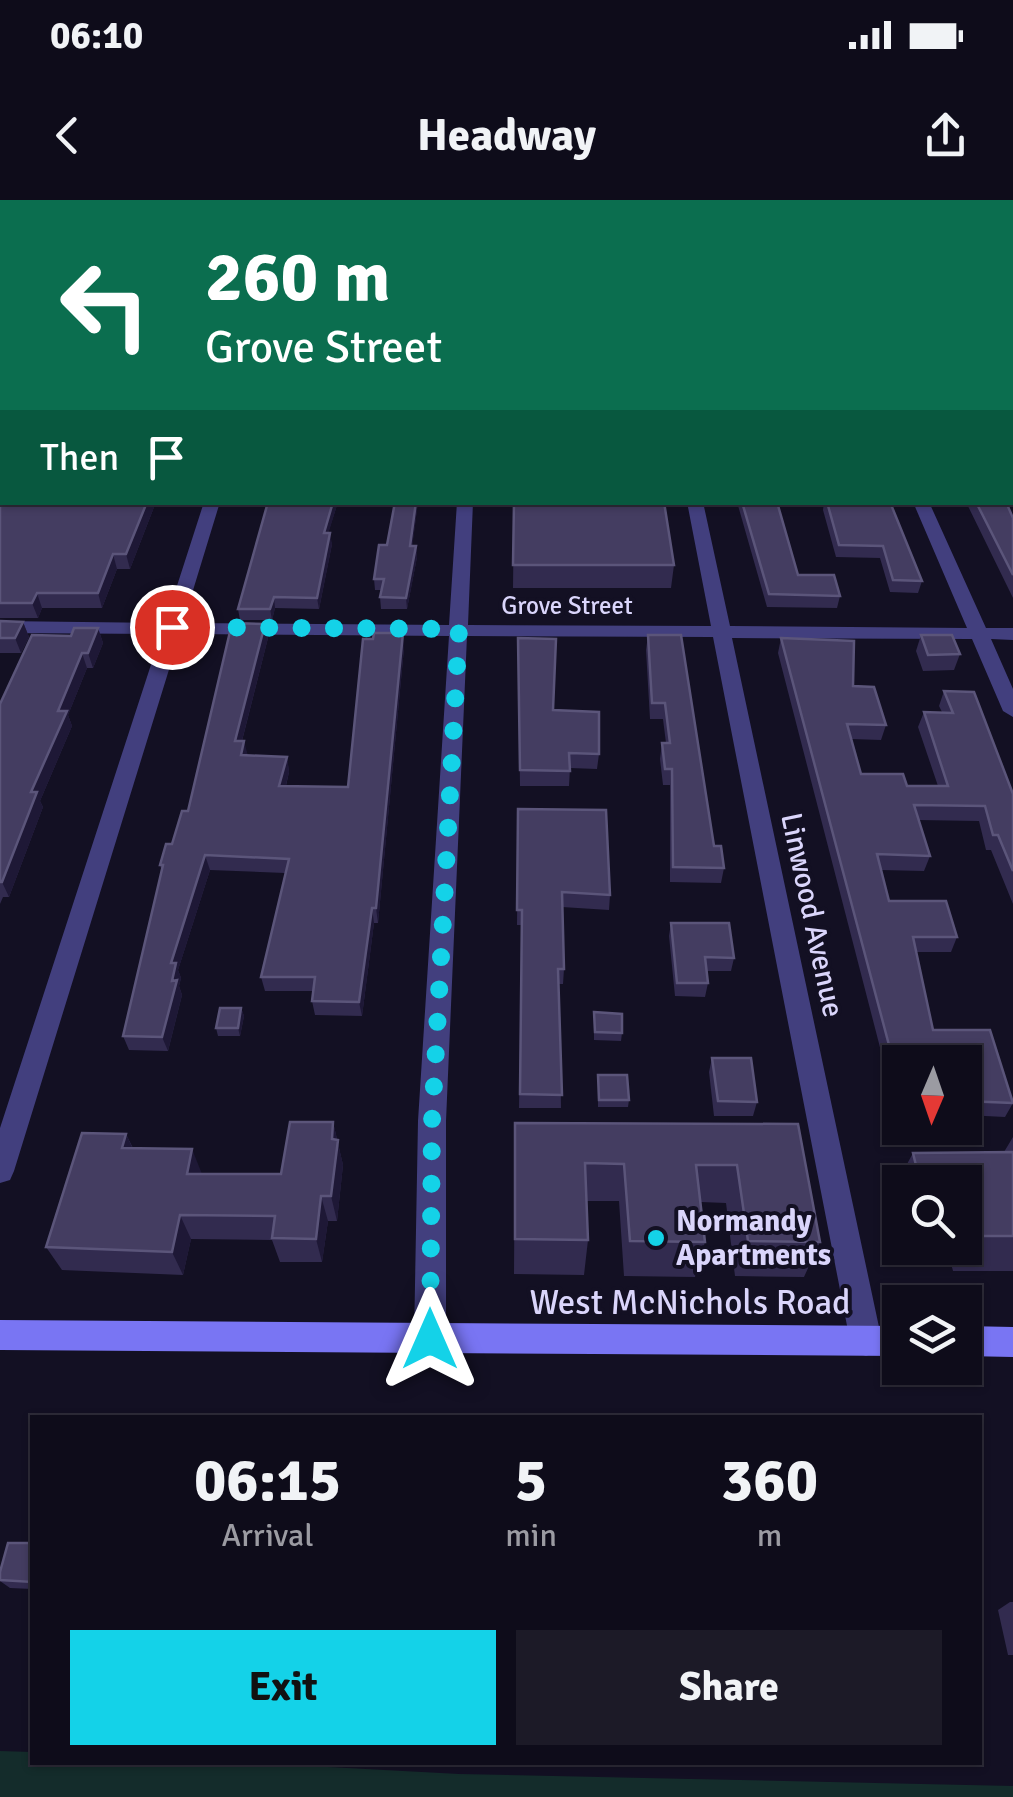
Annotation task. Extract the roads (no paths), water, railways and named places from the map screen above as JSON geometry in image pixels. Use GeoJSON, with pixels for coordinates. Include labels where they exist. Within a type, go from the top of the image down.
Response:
{"type":"FeatureCollection","features":[{"type":"Feature","properties":{"kind":"main road","name":"West McNichols Road"},"geometry":{"type":"LineString","coordinates":[[0,1335],[882,1340]]}},
{"type":"Feature","properties":{"kind":"main road"},"geometry":{"type":"LineString","coordinates":[[982,1341],[1013,1342]]}},
{"type":"Feature","properties":{"kind":"street"},"geometry":{"type":"LineString","coordinates":[[0,1171],[211,505]]}},
{"type":"Feature","properties":{"kind":"street"},"geometry":{"type":"LineString","coordinates":[[430,1339],[432,1121],[465,505]]}},
{"type":"Feature","properties":{"kind":"street","name":"Linwood Avenue"},"geometry":{"type":"LineString","coordinates":[[696,505],[866,1340]]}},
{"type":"Feature","properties":{"kind":"street"},"geometry":{"type":"LineString","coordinates":[[922,505],[1013,711]]}},
{"type":"Feature","properties":{"kind":"street","name":"Grove Street"},"geometry":{"type":"LineString","coordinates":[[0,627],[1013,634]]}},
{"type":"Feature","properties":{"kind":"place","name":"Normandy Apartments"},"geometry":{"type":"Point","coordinates":[656,1238]}}]}
